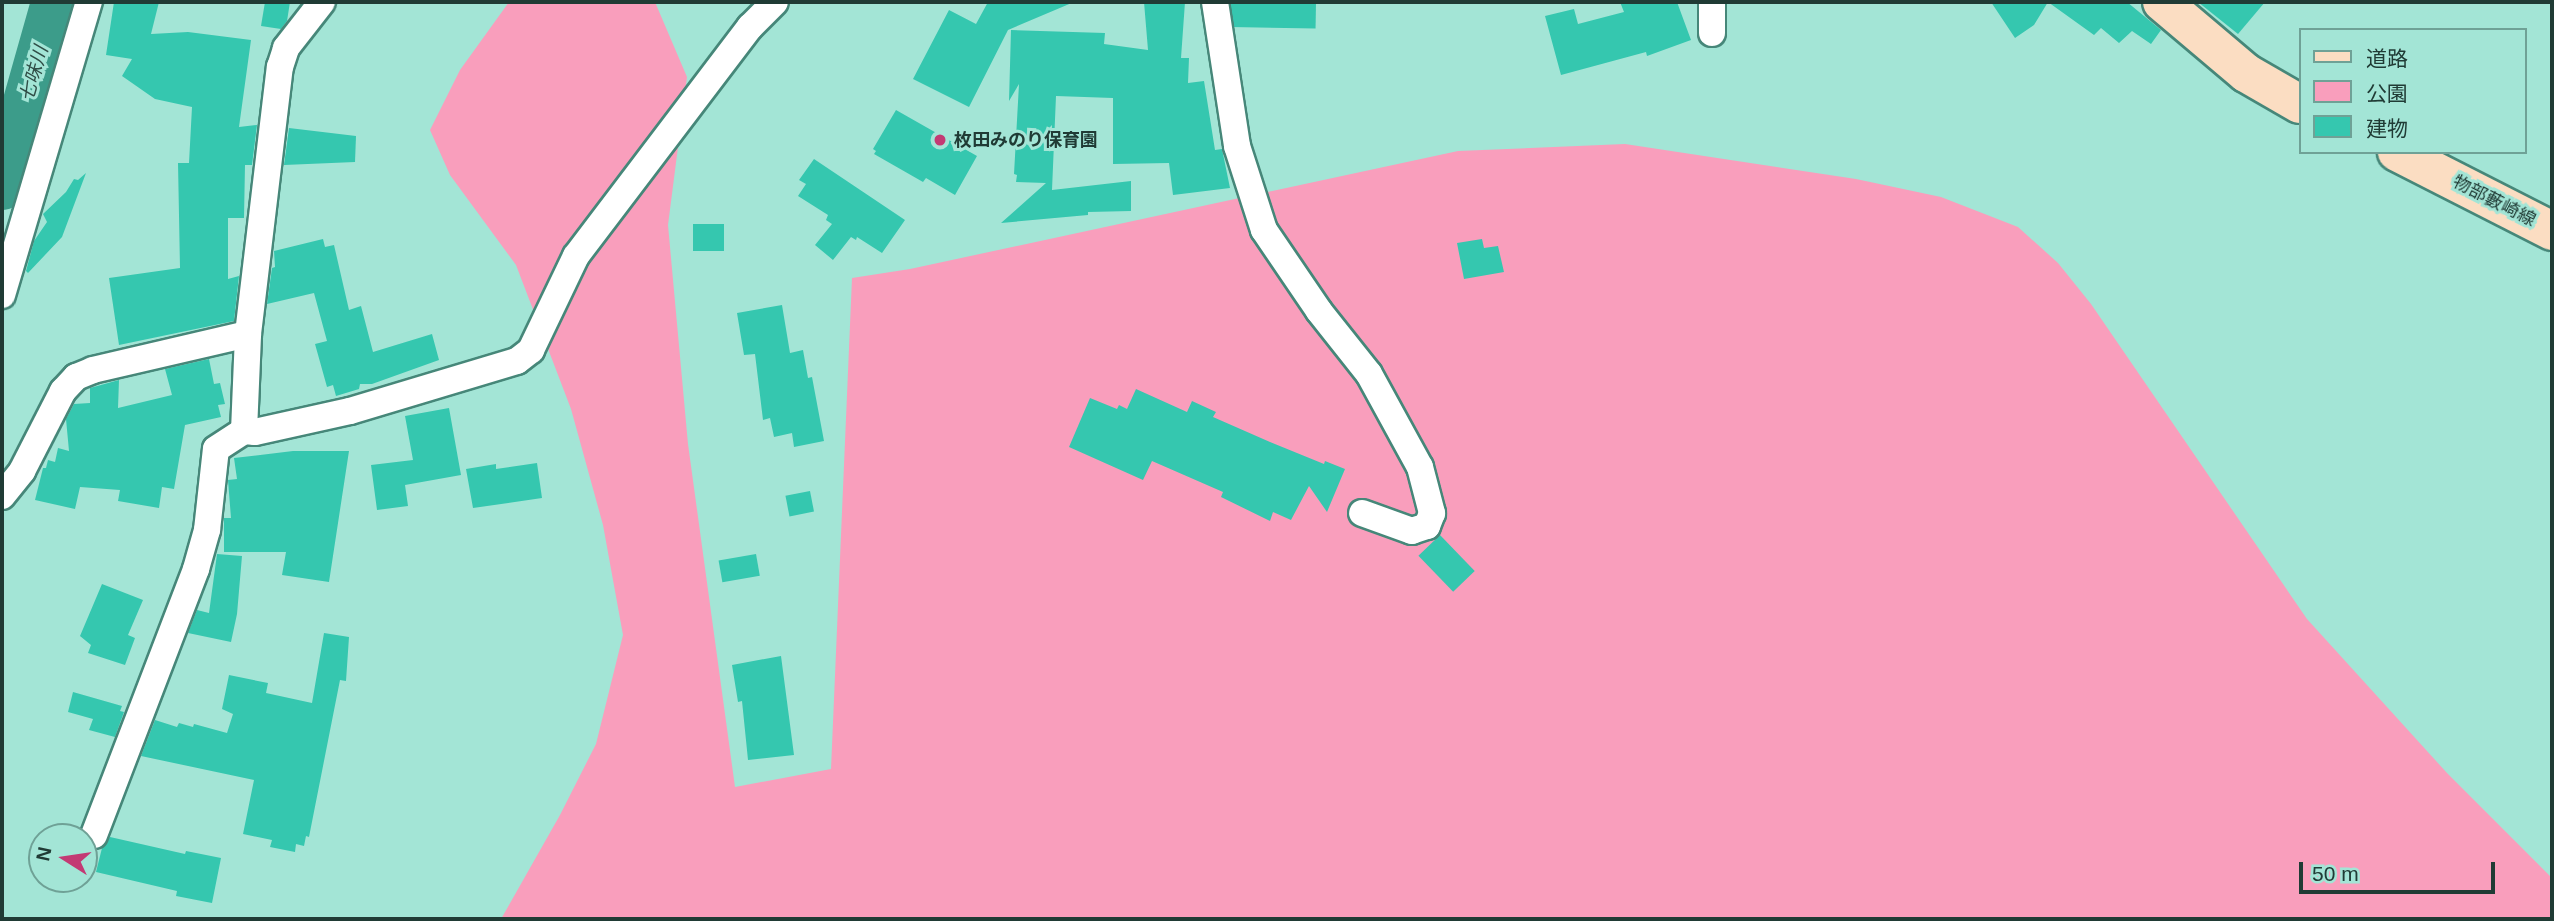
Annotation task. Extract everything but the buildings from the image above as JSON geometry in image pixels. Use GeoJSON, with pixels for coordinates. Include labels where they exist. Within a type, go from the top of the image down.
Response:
{"type":"FeatureCollection","features":[{"type":"Feature","properties":{"kind":"main road"},"geometry":{"type":"LineString","coordinates":[[2162,2],[2246,73],[2298,103]]}},
{"type":"Feature","properties":{"kind":"main road","name":"物部藪崎線"},"geometry":{"type":"LineString","coordinates":[[2402,154],[2552,231]]}},
{"type":"Feature","properties":{"kind":"street"},"geometry":{"type":"LineString","coordinates":[[2,295],[89,2]]}},
{"type":"Feature","properties":{"kind":"street"},"geometry":{"type":"LineString","coordinates":[[244,431],[248,334],[280,67],[286,48],[323,2]]}},
{"type":"Feature","properties":{"kind":"street"},"geometry":{"type":"LineString","coordinates":[[98,825],[196,569],[207,530],[216,449],[244,431],[255,432],[350,411],[517,361],[531,351],[576,256],[750,27],[775,2]]}},
{"type":"Feature","properties":{"kind":"street"},"geometry":{"type":"LineString","coordinates":[[1215,2],[1237,146],[1264,230],[1319,312],[1369,374],[1420,467],[1432,513],[1427,526],[1412,531],[1363,513]]}},
{"type":"Feature","properties":{"kind":"street"},"geometry":{"type":"LineString","coordinates":[[1712,2],[1712,33]]}},
{"type":"Feature","properties":{"kind":"street"},"geometry":{"type":"LineString","coordinates":[[2,496],[22,471],[63,391],[76,377],[93,370],[248,334]]}},
{"type":"Feature","properties":{"kind":"green space"},"geometry":{"type":"Polygon","coordinates":[[[509,2],[655,2],[687,77],[668,225],[688,444],[735,787],[831,769],[852,278],[910,269],[1458,151],[1625,144],[1856,179],[1941,197],[2018,227],[2058,263],[2091,304],[2307,619],[2447,773],[2552,878],[2552,919],[501,919],[560,815],[596,744],[623,635],[603,525],[571,409],[516,265],[450,175],[430,130],[460,70],[509,2]]]}},
{"type":"Feature","properties":{"kind":"waterway","name":"七味川"},"geometry":{"type":"LineString","coordinates":[[2,186],[54,2]]}},
{"type":"Feature","properties":{"kind":"place","name":"枚田みのり保育園"},"geometry":{"type":"Point","coordinates":[940,140]}}]}
